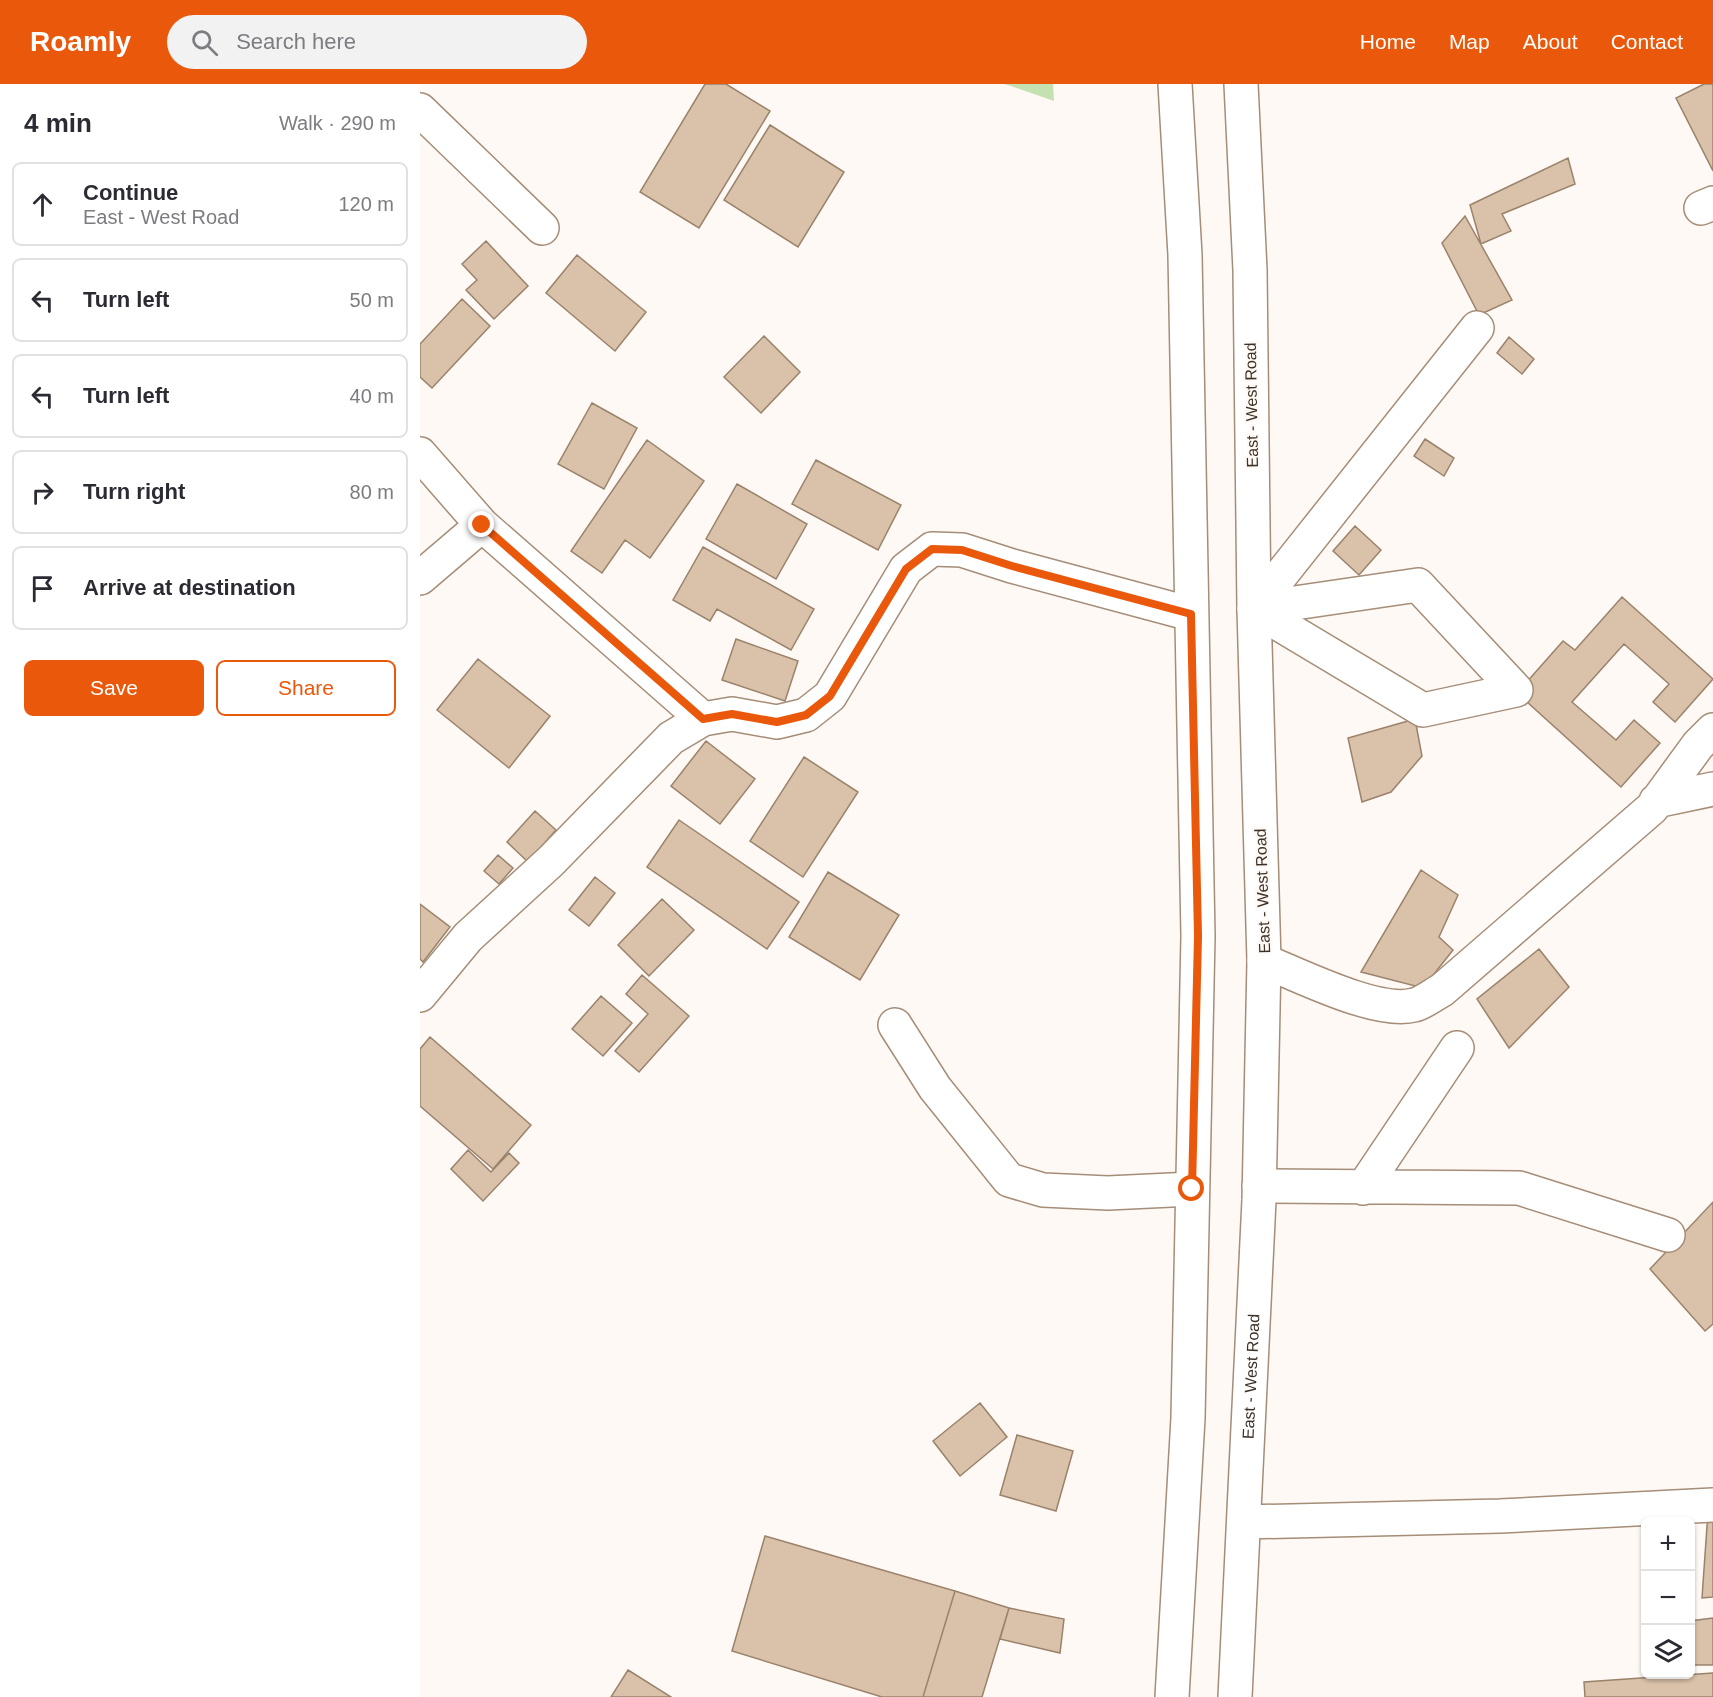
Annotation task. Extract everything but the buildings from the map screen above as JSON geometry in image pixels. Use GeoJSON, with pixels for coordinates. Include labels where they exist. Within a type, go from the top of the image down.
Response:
{"type":"FeatureCollection","features":[{"type":"Feature","properties":{"kind":"street"},"geometry":{"type":"LineString","coordinates":[[1172,1697],[1188,1418],[1198,936],[1185,255],[1175,84]]}},
{"type":"Feature","properties":{"kind":"street","name":"East - West Road"},"geometry":{"type":"LineString","coordinates":[[1235,1697],[1259,1186],[1264,962],[1254,609],[1250,270],[1241,84]]}},
{"type":"Feature","properties":{"kind":"street"},"geometry":{"type":"LineString","coordinates":[[420,110],[542,228]]}},
{"type":"Feature","properties":{"kind":"street"},"geometry":{"type":"LineString","coordinates":[[1254,609],[1477,328]]}},
{"type":"Feature","properties":{"kind":"street"},"geometry":{"type":"LineString","coordinates":[[420,454],[482,525],[703,719]]}},
{"type":"Feature","properties":{"kind":"street"},"geometry":{"type":"LineString","coordinates":[[420,578],[482,525]]}},
{"type":"Feature","properties":{"kind":"street"},"geometry":{"type":"LineString","coordinates":[[420,995],[468,938],[551,861],[671,738],[703,719],[732,714],[777,722],[806,715],[830,696],[906,569],[932,549],[962,550],[1012,566],[1191,614]]}},
{"type":"Feature","properties":{"kind":"street"},"geometry":{"type":"LineString","coordinates":[[1418,585],[1516,690],[1423,710],[1254,609],[1418,585]]}},
{"type":"Feature","properties":{"kind":"street"},"geometry":{"type":"LineString","coordinates":[[1264,962],[1361,1000],[1393,1007],[1414,1005],[1442,990],[1652,808],[1698,745],[1713,730]]}},
{"type":"Feature","properties":{"kind":"street"},"geometry":{"type":"LineString","coordinates":[[1656,801],[1713,789]]}},
{"type":"Feature","properties":{"kind":"street"},"geometry":{"type":"LineString","coordinates":[[895,1025],[935,1088],[1009,1180],[1043,1190],[1108,1193],[1192,1189]]}},
{"type":"Feature","properties":{"kind":"street"},"geometry":{"type":"LineString","coordinates":[[1363,1188],[1457,1048]]}},
{"type":"Feature","properties":{"kind":"street"},"geometry":{"type":"LineString","coordinates":[[1259,1186],[1519,1188],[1668,1235]]}},
{"type":"Feature","properties":{"kind":"street"},"geometry":{"type":"LineString","coordinates":[[1244,1522],[1500,1516],[1713,1505]]}},
{"type":"Feature","properties":{"kind":"green space"},"geometry":{"type":"Polygon","coordinates":[[[1005,84],[1053,84],[1054,101],[1005,84]]]}},
{"type":"Feature","properties":{"kind":"route"},"geometry":{"type":"LineString","coordinates":[[482,525],[703,719],[732,714],[777,722],[806,715],[830,696],[906,569],[932,549],[962,550],[1012,566],[1191,614],[1198,936],[1192,1189]]}}]}
